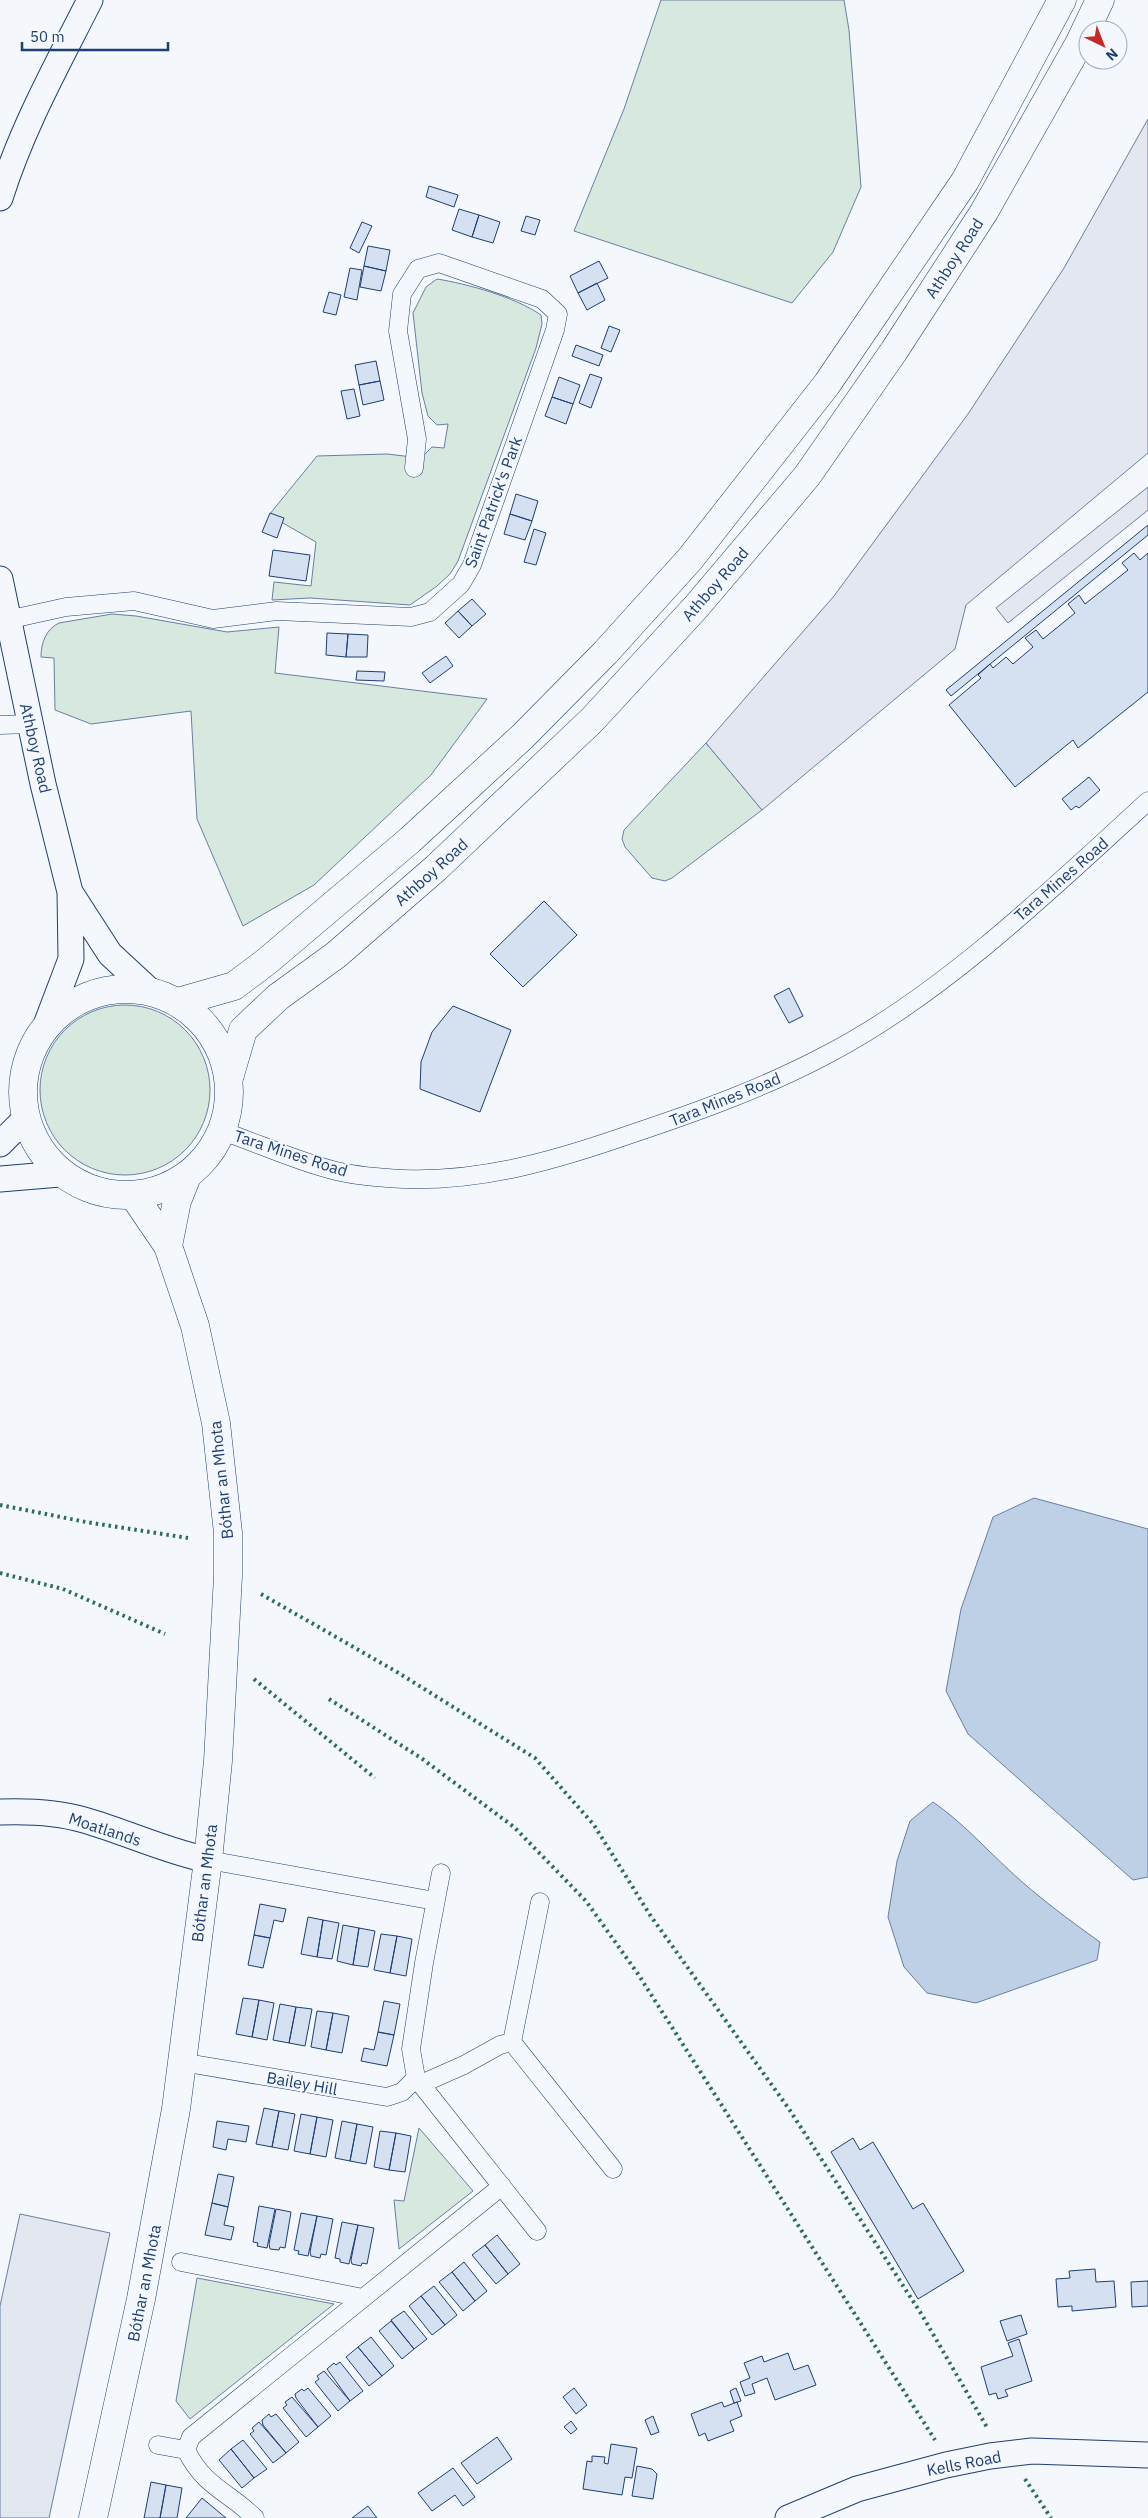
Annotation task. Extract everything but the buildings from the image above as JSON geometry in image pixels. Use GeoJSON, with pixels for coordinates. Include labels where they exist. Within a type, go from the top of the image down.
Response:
{"type":"FeatureCollection","features":[{"type":"Feature","properties":{"kind":"main road","name":"Athboy Road"},"geometry":{"type":"LineString","coordinates":[[178,1002],[234,986],[266,962],[403,846],[522,737],[604,653],[683,566],[827,384],[965,181],[1062,0]]}},
{"type":"Feature","properties":{"kind":"main road","name":"Athboy Road"},"geometry":{"type":"LineString","coordinates":[[229,1078],[242,1030],[278,998],[336,955],[436,868],[592,720],[696,607],[807,476],[894,351],[984,212],[1079,44],[1100,0]]}},
{"type":"Feature","properties":{"kind":"main road"},"geometry":{"type":"LineString","coordinates":[[125,988],[150,991],[178,1002],[202,1022],[221,1050],[229,1078],[229,1103],[222,1131],[207,1157],[187,1176],[163,1190],[134,1196],[111,1196],[84,1188],[60,1174],[36,1145],[25,1119],[22,1088],[26,1062],[35,1042],[46,1025],[80,997],[104,990],[125,988]]}},
{"type":"Feature","properties":{"kind":"main road","name":"Bóthar an Mhota"},"geometry":{"type":"LineString","coordinates":[[168,1246],[177,1201],[187,1176]]}},
{"type":"Feature","properties":{"kind":"main road","name":"Bóthar an Mhota"},"geometry":{"type":"LineString","coordinates":[[93,2518],[135,2327],[167,2167],[208,1860],[226,1648],[228,1576],[224,1490],[210,1390],[195,1326],[168,1246],[134,1196]]}},
{"type":"Feature","properties":{"kind":"street"},"geometry":{"type":"LineString","coordinates":[[0,198],[11,164],[29,120],[90,0]]}},
{"type":"Feature","properties":{"kind":"street","name":"Saint Patrick's Park"},"geometry":{"type":"LineString","coordinates":[[6,612],[126,601],[158,605],[213,619],[277,612],[411,617],[430,612],[460,584],[472,565],[554,330],[558,314],[542,299],[439,263],[418,269],[402,294],[398,331],[417,439],[414,468]]}},
{"type":"Feature","properties":{"kind":"street","name":"Athboy Road"},"geometry":{"type":"LineString","coordinates":[[0,579],[30,724],[70,892]]}},
{"type":"Feature","properties":{"kind":"street"},"geometry":{"type":"LineString","coordinates":[[0,725],[30,724]]}},
{"type":"Feature","properties":{"kind":"street","name":"Tara Mines Road"},"geometry":{"type":"LineString","coordinates":[[222,1131],[335,1171],[404,1179],[438,1179],[490,1174],[598,1146],[683,1117],[737,1096],[828,1054],[905,1006],[1024,912],[1148,801]]}},
{"type":"Feature","properties":{"kind":"street"},"geometry":{"type":"LineString","coordinates":[[70,892],[110,954],[150,991]]}},
{"type":"Feature","properties":{"kind":"street"},"geometry":{"type":"LineString","coordinates":[[46,1025],[71,959],[70,892]]}},
{"type":"Feature","properties":{"kind":"street"},"geometry":{"type":"LineString","coordinates":[[0,1144],[25,1119]]}},
{"type":"Feature","properties":{"kind":"street"},"geometry":{"type":"LineString","coordinates":[[0,1180],[60,1174]]}},
{"type":"Feature","properties":{"kind":"street","name":"Moatlands"},"geometry":{"type":"LineString","coordinates":[[0,1812],[52,1814],[83,1820],[171,1852],[208,1860]]}},
{"type":"Feature","properties":{"kind":"street"},"geometry":{"type":"LineString","coordinates":[[208,1860],[435,1901]]}},
{"type":"Feature","properties":{"kind":"street"},"geometry":{"type":"LineString","coordinates":[[441,1873],[411,2049],[419,2081],[537,2231]]}},
{"type":"Feature","properties":{"kind":"street"},"geometry":{"type":"LineString","coordinates":[[540,1902],[512,2042],[613,2169]]}},
{"type":"Feature","properties":{"kind":"street","name":"Bailey Hill"},"geometry":{"type":"LineString","coordinates":[[181,2062],[379,2096],[402,2092],[419,2081],[464,2065],[500,2045],[512,2042]]}},
{"type":"Feature","properties":{"kind":"street"},"geometry":{"type":"LineString","coordinates":[[255,2518],[240,2503],[210,2484],[195,2468],[186,2450],[190,2438],[502,2186]]}},
{"type":"Feature","properties":{"kind":"street"},"geometry":{"type":"LineString","coordinates":[[181,2262],[363,2298]]}},
{"type":"Feature","properties":{"kind":"street"},"geometry":{"type":"LineString","coordinates":[[158,2445],[186,2450]]}},
{"type":"Feature","properties":{"kind":"street","name":"Kells Road"},"geometry":{"type":"LineString","coordinates":[[788,2518],[857,2489],[946,2465],[990,2456],[1032,2451],[1148,2455]]}},
{"type":"Feature","properties":{"kind":"shaded area"},"geometry":{"type":"Polygon","coordinates":[[[661,0],[844,0],[849,30],[861,187],[833,252],[792,303],[574,231],[624,109],[661,0]]]}},
{"type":"Feature","properties":{"kind":"shaded area"},"geometry":{"type":"Polygon","coordinates":[[[1148,119],[1148,453],[966,605],[955,649],[762,810],[706,743],[834,596],[968,414],[1064,268],[1148,119]]]}},
{"type":"Feature","properties":{"kind":"shaded area"},"geometry":{"type":"Polygon","coordinates":[[[437,279],[463,284],[518,302],[541,315],[542,324],[536,348],[458,561],[450,574],[437,586],[410,605],[310,598],[272,600],[274,582],[311,586],[316,542],[269,515],[317,456],[387,454],[421,458],[432,447],[444,448],[448,424],[437,425],[428,416],[422,393],[413,313],[426,287],[437,279]]]}},
{"type":"Feature","properties":{"kind":"shaded area"},"geometry":{"type":"Polygon","coordinates":[[[1148,487],[1148,510],[1008,623],[996,608],[1148,487]]]}},
{"type":"Feature","properties":{"kind":"shaded area"},"geometry":{"type":"Polygon","coordinates":[[[112,614],[136,616],[227,632],[279,627],[275,673],[487,699],[431,775],[314,885],[243,926],[197,819],[191,711],[91,724],[55,710],[54,658],[41,657],[43,642],[48,633],[59,623],[112,614]]]}},
{"type":"Feature","properties":{"kind":"shaded area"},"geometry":{"type":"Polygon","coordinates":[[[706,743],[762,810],[672,878],[665,881],[652,878],[625,847],[622,839],[624,830],[706,743]]]}},
{"type":"Feature","properties":{"kind":"shaded area"},"geometry":{"type":"Polygon","coordinates":[[[117,1005],[133,1005],[158,1011],[179,1024],[191,1036],[204,1057],[210,1090],[204,1123],[191,1144],[179,1156],[158,1169],[133,1175],[117,1175],[92,1169],[71,1156],[59,1144],[46,1123],[40,1098],[40,1082],[46,1057],[59,1036],[71,1024],[92,1011],[117,1005]]]}},
{"type":"Feature","properties":{"kind":"shaded area"},"geometry":{"type":"Polygon","coordinates":[[[419,2128],[473,2191],[399,2249],[394,2200],[404,2201],[419,2128]]]}},
{"type":"Feature","properties":{"kind":"shaded area"},"geometry":{"type":"Polygon","coordinates":[[[20,2214],[110,2233],[49,2518],[0,2518],[0,2306],[20,2214]]]}},
{"type":"Feature","properties":{"kind":"shaded area"},"geometry":{"type":"Polygon","coordinates":[[[197,2278],[334,2304],[190,2419],[176,2401],[197,2278]]]}},
{"type":"Feature","properties":{"kind":"water"},"geometry":{"type":"Polygon","coordinates":[[[1034,1498],[1148,1529],[1148,1877],[1133,1880],[968,1734],[946,1691],[961,1609],[993,1517],[1034,1498]]]}},
{"type":"Feature","properties":{"kind":"water"},"geometry":{"type":"Polygon","coordinates":[[[933,1802],[963,1826],[1032,1890],[1100,1942],[1097,1960],[976,2003],[927,1993],[904,1967],[888,1917],[897,1861],[910,1821],[933,1802]]]}},
{"type":"Feature","properties":{"kind":"hedge"},"geometry":{"type":"LineString","coordinates":[[0,1505],[86,1522],[188,1538]]}},
{"type":"Feature","properties":{"kind":"hedge"},"geometry":{"type":"LineString","coordinates":[[0,1573],[63,1589],[165,1634]]}},
{"type":"Feature","properties":{"kind":"hedge"},"geometry":{"type":"LineString","coordinates":[[261,1594],[397,1672],[535,1758],[594,1825],[650,1915],[789,2109],[922,2315],[988,2429]]}},
{"type":"Feature","properties":{"kind":"hedge"},"geometry":{"type":"LineString","coordinates":[[254,1679],[375,1778]]}},
{"type":"Feature","properties":{"kind":"hedge"},"geometry":{"type":"LineString","coordinates":[[329,1699],[421,1758],[514,1827],[586,1901],[638,1974],[935,2440]]}},
{"type":"Feature","properties":{"kind":"hedge"},"geometry":{"type":"LineString","coordinates":[[1025,2479],[1051,2518]]}}]}
